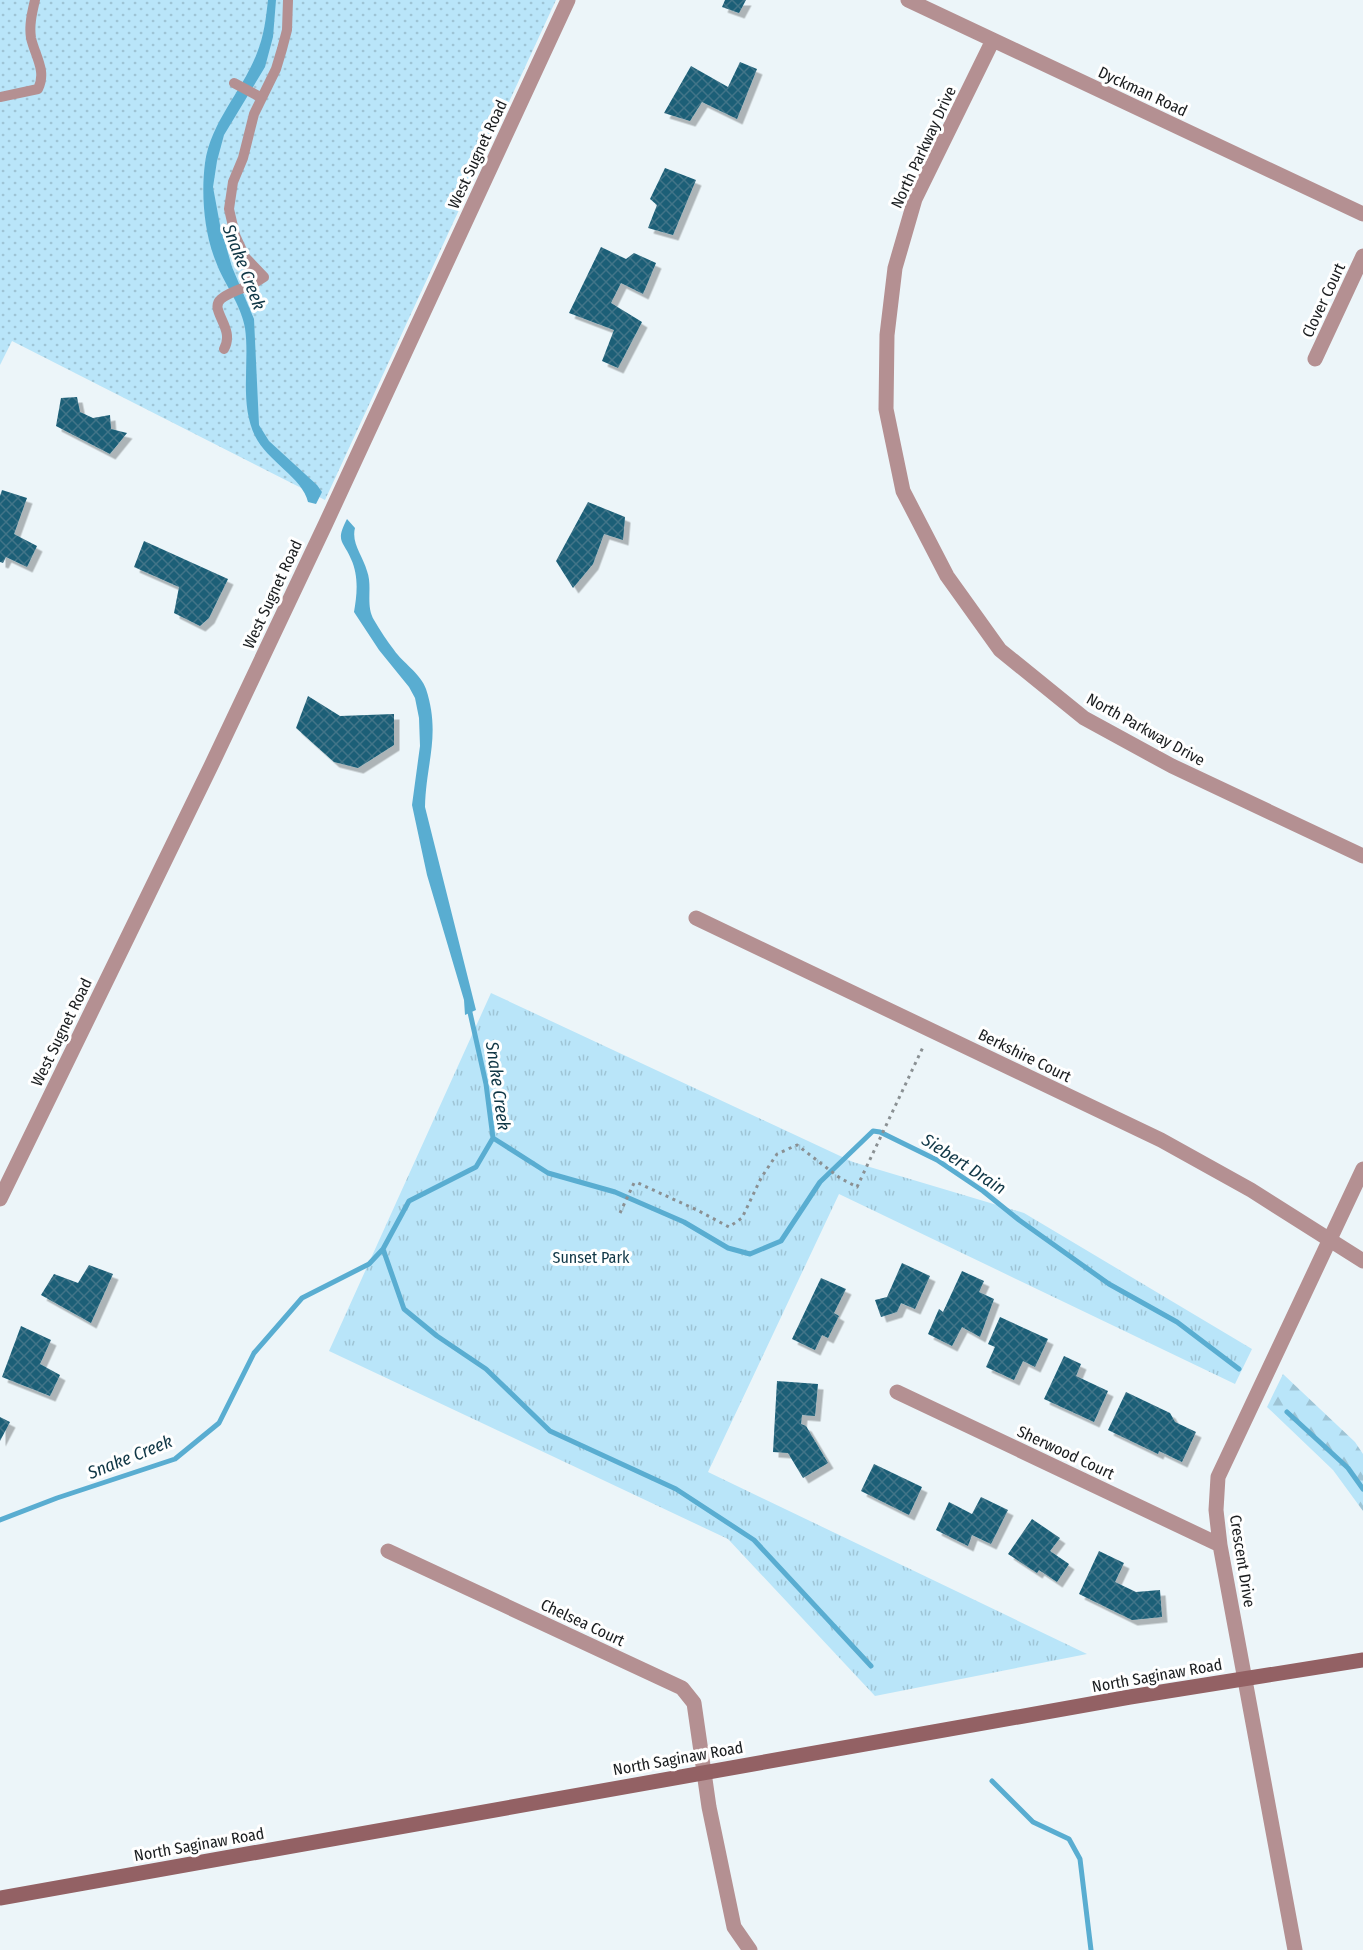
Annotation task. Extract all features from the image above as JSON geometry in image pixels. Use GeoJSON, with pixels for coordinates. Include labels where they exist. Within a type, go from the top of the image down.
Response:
{"type":"FeatureCollection","features":[{"type":"Feature","properties":{"kind":"main road","name":"North Saginaw Road"},"geometry":{"type":"LineString","coordinates":[[0,1898],[704,1772],[1245,1678],[1363,1660]]}},
{"type":"Feature","properties":{"kind":"street","name":"West Sugnet Road"},"geometry":{"type":"LineString","coordinates":[[0,1199],[311,554],[568,0]]}},
{"type":"Feature","properties":{"kind":"street","name":"Dyckman Road"},"geometry":{"type":"LineString","coordinates":[[908,0],[1363,214]]}},
{"type":"Feature","properties":{"kind":"street","name":"North Parkway Drive"},"geometry":{"type":"LineString","coordinates":[[993,40],[915,199],[895,268],[887,335],[886,409],[903,491],[947,576],[1000,650],[1084,718],[1172,766],[1363,856]]}},
{"type":"Feature","properties":{"kind":"street","name":"Clover Court"},"geometry":{"type":"LineString","coordinates":[[1315,359],[1363,256]]}},
{"type":"Feature","properties":{"kind":"street","name":"Berkshire Court"},"geometry":{"type":"LineString","coordinates":[[696,918],[1161,1140],[1251,1190],[1363,1261]]}},
{"type":"Feature","properties":{"kind":"street","name":"Crescent Drive"},"geometry":{"type":"LineString","coordinates":[[1295,1950],[1220,1545],[1216,1510],[1218,1477],[1363,1169]]}},
{"type":"Feature","properties":{"kind":"street","name":"Sherwood Court"},"geometry":{"type":"LineString","coordinates":[[897,1392],[1220,1545]]}},
{"type":"Feature","properties":{"kind":"street","name":"Chelsea Court"},"geometry":{"type":"LineString","coordinates":[[388,1551],[682,1688],[694,1703],[710,1812],[734,1927],[750,1950]]}},
{"type":"Feature","properties":{"kind":"lane"},"geometry":{"type":"LineString","coordinates":[[0,98],[38,88],[42,80],[42,70],[31,37],[30,20],[35,0]]}},
{"type":"Feature","properties":{"kind":"lane"},"geometry":{"type":"LineString","coordinates":[[224,349],[228,342],[228,334],[218,311],[218,304],[222,298],[264,277],[245,257],[235,236],[229,209],[233,182],[243,158],[254,114],[276,69],[287,30],[288,0]]}},
{"type":"Feature","properties":{"kind":"lane"},"geometry":{"type":"LineString","coordinates":[[234,83],[262,98]]}},
{"type":"Feature","properties":{"kind":"path"},"geometry":{"type":"LineString","coordinates":[[620,1213],[634,1183],[638,1183],[729,1227],[742,1218],[761,1178],[777,1154],[797,1145],[840,1178],[857,1187],[931,1030]]}},
{"type":"Feature","properties":{"kind":"green space"},"geometry":{"type":"Polygon","coordinates":[[[0,0],[556,0],[325,500],[12,341],[0,365],[0,0]]]}},
{"type":"Feature","properties":{"kind":"green space","name":"Sunset Park"},"geometry":{"type":"Polygon","coordinates":[[[491,993],[853,1162],[1024,1213],[1252,1349],[1235,1384],[839,1194],[708,1472],[1087,1654],[875,1696],[728,1539],[329,1351],[491,993]]]}},
{"type":"Feature","properties":{"kind":"green space"},"geometry":{"type":"Polygon","coordinates":[[[1283,1374],[1355,1442],[1363,1454],[1363,1511],[1333,1470],[1267,1407],[1283,1374]]]}},
{"type":"Feature","properties":{"kind":"water"},"geometry":{"type":"Polygon","coordinates":[[[268,0],[276,0],[273,37],[265,67],[224,135],[213,187],[220,225],[232,267],[254,319],[259,425],[269,441],[317,485],[322,492],[316,504],[308,502],[299,485],[255,436],[247,410],[246,341],[243,319],[212,251],[204,213],[204,175],[208,148],[220,120],[257,53],[263,34],[268,0]]]}},
{"type":"Feature","properties":{"kind":"water"},"geometry":{"type":"Polygon","coordinates":[[[347,519],[355,528],[356,544],[369,577],[371,614],[391,647],[424,684],[430,705],[433,735],[425,807],[476,1010],[465,1015],[464,1000],[427,875],[412,805],[420,746],[419,718],[415,698],[354,612],[355,572],[341,537],[347,519]]]}},
{"type":"Feature","properties":{"kind":"building"},"geometry":{"type":"Polygon","coordinates":[[[725,0],[746,0],[739,13],[722,7],[725,0]]]}},
{"type":"Feature","properties":{"kind":"building"},"geometry":{"type":"Polygon","coordinates":[[[740,62],[757,69],[737,119],[702,102],[690,121],[664,113],[691,66],[728,87],[740,62]]]}},
{"type":"Feature","properties":{"kind":"building"},"geometry":{"type":"Polygon","coordinates":[[[665,168],[696,180],[673,235],[648,228],[657,205],[650,199],[665,168]]]}},
{"type":"Feature","properties":{"kind":"building"},"geometry":{"type":"Polygon","coordinates":[[[601,247],[626,259],[634,253],[656,263],[643,294],[621,283],[611,303],[642,322],[618,368],[602,361],[614,330],[569,313],[601,247]]]}},
{"type":"Feature","properties":{"kind":"building"},"geometry":{"type":"Polygon","coordinates":[[[77,397],[80,412],[93,418],[110,415],[111,429],[127,433],[110,454],[56,426],[61,398],[77,397]]]}},
{"type":"Feature","properties":{"kind":"building"},"geometry":{"type":"Polygon","coordinates":[[[2,490],[27,498],[14,534],[37,546],[27,567],[6,557],[3,563],[0,562],[0,496],[2,490]]]}},
{"type":"Feature","properties":{"kind":"building"},"geometry":{"type":"Polygon","coordinates":[[[588,502],[625,517],[623,540],[604,534],[593,564],[573,588],[556,561],[588,502]]]}},
{"type":"Feature","properties":{"kind":"building"},"geometry":{"type":"Polygon","coordinates":[[[144,541],[228,579],[209,618],[200,626],[174,613],[179,587],[134,567],[144,541]]]}},
{"type":"Feature","properties":{"kind":"building"},"geometry":{"type":"Polygon","coordinates":[[[308,696],[340,716],[394,714],[394,745],[358,768],[334,762],[296,728],[308,696]]]}},
{"type":"Feature","properties":{"kind":"building"},"geometry":{"type":"Polygon","coordinates":[[[902,1263],[930,1276],[915,1309],[901,1303],[897,1312],[881,1317],[875,1300],[887,1297],[902,1263]]]}},
{"type":"Feature","properties":{"kind":"building"},"geometry":{"type":"Polygon","coordinates":[[[89,1265],[113,1274],[91,1323],[41,1295],[54,1274],[78,1283],[89,1265]]]}},
{"type":"Feature","properties":{"kind":"building"},"geometry":{"type":"Polygon","coordinates":[[[962,1271],[984,1281],[979,1292],[994,1299],[980,1337],[962,1327],[952,1346],[928,1334],[939,1309],[943,1312],[962,1271]]]}},
{"type":"Feature","properties":{"kind":"building"},"geometry":{"type":"Polygon","coordinates":[[[821,1278],[846,1289],[834,1313],[839,1316],[828,1338],[822,1335],[815,1350],[792,1339],[821,1278]]]}},
{"type":"Feature","properties":{"kind":"building"},"geometry":{"type":"Polygon","coordinates":[[[1000,1317],[1048,1339],[1035,1367],[1023,1361],[1014,1380],[986,1367],[995,1347],[988,1344],[1000,1317]]]}},
{"type":"Feature","properties":{"kind":"building"},"geometry":{"type":"Polygon","coordinates":[[[21,1326],[51,1340],[40,1364],[60,1375],[50,1396],[2,1377],[21,1326]]]}},
{"type":"Feature","properties":{"kind":"building"},"geometry":{"type":"Polygon","coordinates":[[[1064,1356],[1081,1364],[1076,1376],[1108,1391],[1094,1422],[1044,1399],[1064,1356]]]}},
{"type":"Feature","properties":{"kind":"building"},"geometry":{"type":"Polygon","coordinates":[[[777,1381],[818,1384],[815,1416],[802,1415],[801,1424],[806,1426],[828,1463],[803,1478],[788,1453],[773,1452],[777,1381]]]}},
{"type":"Feature","properties":{"kind":"building"},"geometry":{"type":"Polygon","coordinates":[[[1126,1392],[1170,1413],[1175,1422],[1196,1432],[1182,1462],[1159,1451],[1158,1454],[1108,1430],[1126,1392]]]}},
{"type":"Feature","properties":{"kind":"building"},"geometry":{"type":"Polygon","coordinates":[[[0,1417],[10,1422],[0,1441],[0,1417]]]}},
{"type":"Feature","properties":{"kind":"building"},"geometry":{"type":"Polygon","coordinates":[[[874,1464],[922,1487],[909,1515],[861,1491],[874,1464]]]}},
{"type":"Feature","properties":{"kind":"building"},"geometry":{"type":"Polygon","coordinates":[[[981,1497],[1008,1510],[991,1544],[972,1535],[968,1546],[936,1530],[949,1502],[972,1514],[981,1497]]]}},
{"type":"Feature","properties":{"kind":"building"},"geometry":{"type":"Polygon","coordinates":[[[1032,1519],[1060,1538],[1050,1551],[1069,1564],[1057,1582],[1039,1570],[1037,1573],[1008,1554],[1032,1519]]]}},
{"type":"Feature","properties":{"kind":"building"},"geometry":{"type":"Polygon","coordinates":[[[1099,1551],[1124,1563],[1115,1582],[1136,1592],[1160,1590],[1162,1617],[1132,1620],[1079,1594],[1099,1551]]]}},
{"type":"Feature","properties":{"kind":"waterway","name":"Snake Creek"},"geometry":{"type":"LineString","coordinates":[[0,1520],[57,1498],[175,1459],[219,1423],[254,1353],[302,1298],[369,1264],[383,1249],[409,1201],[476,1167],[493,1138],[486,1084],[469,1008]]}},
{"type":"Feature","properties":{"kind":"waterway","name":"Siebert Drain"},"geometry":{"type":"LineString","coordinates":[[493,1138],[548,1173],[615,1192],[684,1222],[728,1248],[750,1254],[781,1241],[820,1182],[873,1131],[880,1132],[937,1160],[1109,1284],[1177,1322],[1239,1369]]}},
{"type":"Feature","properties":{"kind":"waterway"},"geometry":{"type":"LineString","coordinates":[[383,1249],[404,1309],[437,1336],[486,1369],[550,1431],[676,1489],[754,1540],[871,1666]]}},
{"type":"Feature","properties":{"kind":"waterway","name":"Siebert Drain"},"geometry":{"type":"LineString","coordinates":[[1287,1412],[1348,1468],[1363,1489]]}},
{"type":"Feature","properties":{"kind":"waterway"},"geometry":{"type":"LineString","coordinates":[[992,1781],[1033,1822],[1069,1839],[1080,1859],[1091,1950]]}}]}
